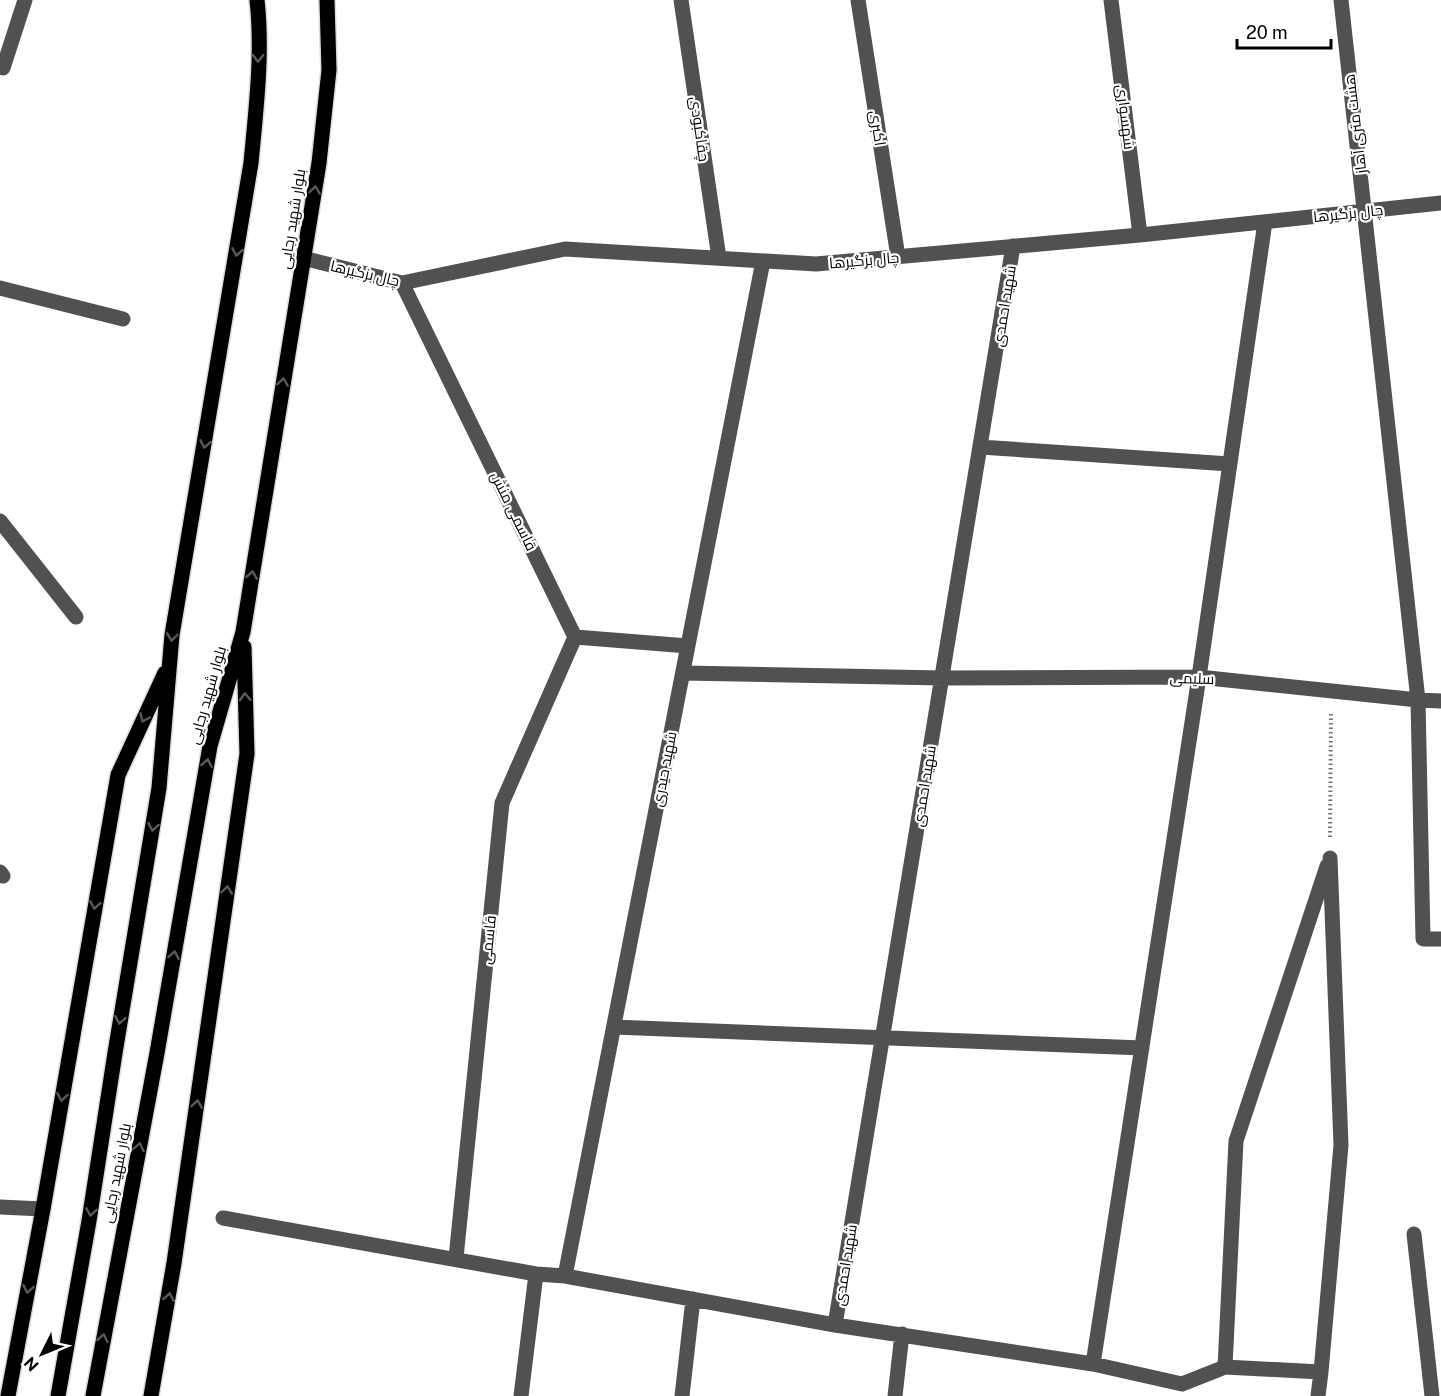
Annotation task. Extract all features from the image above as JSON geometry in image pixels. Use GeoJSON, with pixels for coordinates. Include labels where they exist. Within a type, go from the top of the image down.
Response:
{"type":"FeatureCollection","features":[{"type":"Feature","properties":{"kind":"main road","name":"بلوار شهید رجایی"},"geometry":{"type":"LineString","coordinates":[[58,1396],[89,1221],[159,788],[172,635],[251,163],[258,92],[259,18],[257,0]]}},
{"type":"Feature","properties":{"kind":"main road","name":"بلوار شهید رجایی"},"geometry":{"type":"LineString","coordinates":[[93,1396],[210,746],[243,632],[319,163],[329,70],[327,0]]}},
{"type":"Feature","properties":{"kind":"main road"},"geometry":{"type":"LineString","coordinates":[[151,1396],[174,1263],[247,754],[243,632]]}},
{"type":"Feature","properties":{"kind":"main road"},"geometry":{"type":"LineString","coordinates":[[8,1396],[43,1209],[118,775],[169,665]]}},
{"type":"Feature","properties":{"kind":"street"},"geometry":{"type":"LineString","coordinates":[[0,67],[3,68],[25,0]]}},
{"type":"Feature","properties":{"kind":"street","name":"چقاکبودی"},"geometry":{"type":"LineString","coordinates":[[681,0],[719,258]]}},
{"type":"Feature","properties":{"kind":"street","name":"اکبری"},"geometry":{"type":"LineString","coordinates":[[858,0],[898,257]]}},
{"type":"Feature","properties":{"kind":"street","name":"شهسواری"},"geometry":{"type":"LineString","coordinates":[[1111,0],[1140,235]]}},
{"type":"Feature","properties":{"kind":"street","name":"هشت متری آهاز"},"geometry":{"type":"LineString","coordinates":[[1341,0],[1418,700],[1423,939],[1441,939]]}},
{"type":"Feature","properties":{"kind":"street","name":"چال بزگیرها"},"geometry":{"type":"LineString","coordinates":[[303,258],[402,283],[565,249],[816,264],[1437,205]]}},
{"type":"Feature","properties":{"kind":"street"},"geometry":{"type":"LineString","coordinates":[[1094,1364],[1199,676],[1265,222]]}},
{"type":"Feature","properties":{"kind":"street","name":"شهید احمدی"},"geometry":{"type":"LineString","coordinates":[[835,1325],[1013,246]]}},
{"type":"Feature","properties":{"kind":"street","name":"شهید حیدری"},"geometry":{"type":"LineString","coordinates":[[566,1276],[763,261]]}},
{"type":"Feature","properties":{"kind":"street","name":"قاسمی منش"},"geometry":{"type":"LineString","coordinates":[[402,283],[575,637]]}},
{"type":"Feature","properties":{"kind":"street"},"geometry":{"type":"LineString","coordinates":[[0,288],[123,320]]}},
{"type":"Feature","properties":{"kind":"street"},"geometry":{"type":"LineString","coordinates":[[980,447],[1230,464]]}},
{"type":"Feature","properties":{"kind":"street"},"geometry":{"type":"LineString","coordinates":[[0,522],[76,617]]}},
{"type":"Feature","properties":{"kind":"street"},"geometry":{"type":"LineString","coordinates":[[575,637],[688,646]]}},
{"type":"Feature","properties":{"kind":"street","name":"قاسمی"},"geometry":{"type":"LineString","coordinates":[[456,1258],[502,803],[575,637]]}},
{"type":"Feature","properties":{"kind":"street","name":"سلیمی"},"geometry":{"type":"LineString","coordinates":[[682,674],[942,678],[1199,676],[1418,700],[1441,700]]}},
{"type":"Feature","properties":{"kind":"street"},"geometry":{"type":"LineString","coordinates":[[1225,1367],[1236,1141],[1330,858]]}},
{"type":"Feature","properties":{"kind":"street"},"geometry":{"type":"LineString","coordinates":[[1318,1396],[1341,1145],[1330,858]]}},
{"type":"Feature","properties":{"kind":"street"},"geometry":{"type":"LineString","coordinates":[[614,1027],[1142,1048]]}},
{"type":"Feature","properties":{"kind":"street"},"geometry":{"type":"LineString","coordinates":[[0,1207],[43,1209]]}},
{"type":"Feature","properties":{"kind":"street"},"geometry":{"type":"LineString","coordinates":[[223,1218],[536,1274],[566,1276],[835,1325],[1094,1364],[1181,1390],[1225,1367],[1321,1372]]}},
{"type":"Feature","properties":{"kind":"street"},"geometry":{"type":"LineString","coordinates":[[1414,1234],[1432,1396]]}},
{"type":"Feature","properties":{"kind":"street"},"geometry":{"type":"LineString","coordinates":[[521,1396],[536,1274]]}},
{"type":"Feature","properties":{"kind":"street"},"geometry":{"type":"LineString","coordinates":[[682,1396],[693,1299]]}},
{"type":"Feature","properties":{"kind":"street"},"geometry":{"type":"LineString","coordinates":[[895,1396],[902,1334]]}},
{"type":"Feature","properties":{"kind":"path"},"geometry":{"type":"LineString","coordinates":[[1330,858],[1331,691]]}}]}
